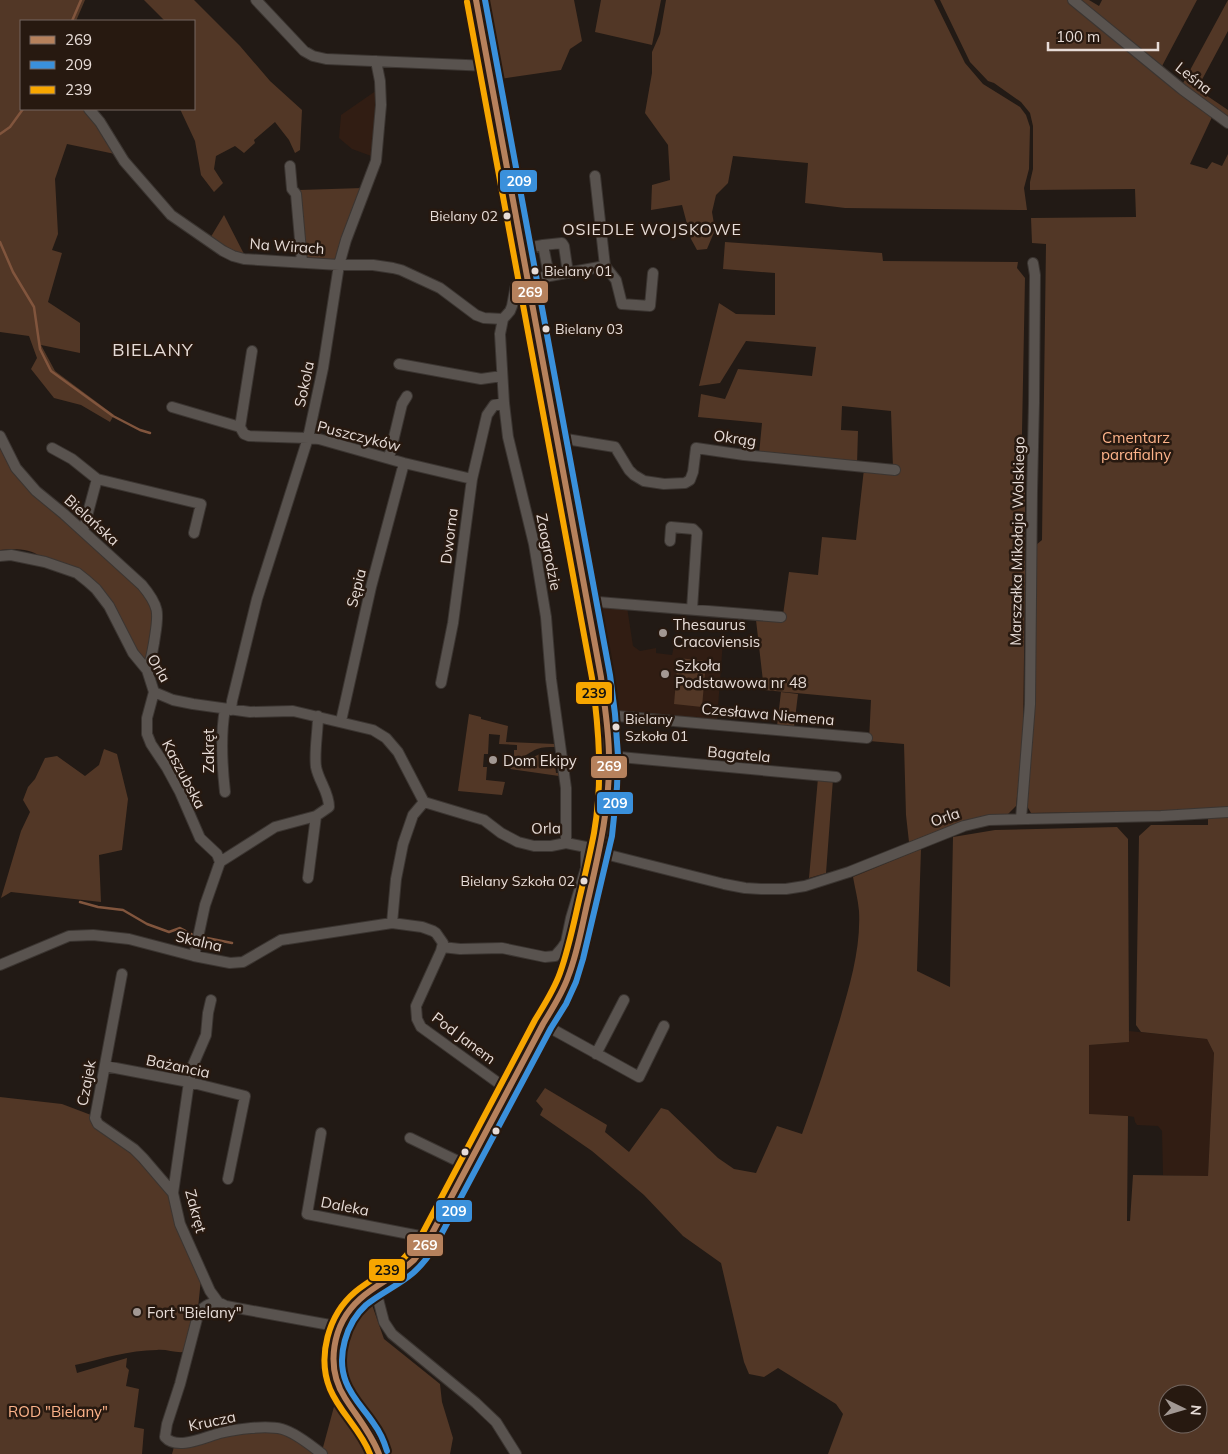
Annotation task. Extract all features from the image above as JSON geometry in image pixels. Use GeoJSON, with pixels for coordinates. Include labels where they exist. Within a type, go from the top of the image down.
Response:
{"type":"FeatureCollection","features":[{"type":"Feature","properties":{"kind":"street"},"geometry":{"type":"LineString","coordinates":[[256,0],[304,51],[313,56],[326,59],[489,66]]}},
{"type":"Feature","properties":{"kind":"street"},"geometry":{"type":"LineString","coordinates":[[379,1454],[372,1436],[342,1394],[336,1381],[333,1361],[341,1326],[350,1310],[360,1300],[413,1261],[430,1238],[558,999],[568,978],[575,956],[600,851],[606,813],[609,756],[606,715],[476,0]]}},
{"type":"Feature","properties":{"kind":"street","name":"Leśna"},"geometry":{"type":"LineString","coordinates":[[1073,0],[1183,90],[1228,123]]}},
{"type":"Feature","properties":{"kind":"street","name":"Sokola"},"geometry":{"type":"LineString","coordinates":[[228,709],[232,701],[258,599],[308,438],[323,368],[339,265],[346,240],[376,161],[381,105],[380,81],[376,61]]}},
{"type":"Feature","properties":{"kind":"street","name":"Na Wirach"},"geometry":{"type":"LineString","coordinates":[[90,110],[100,122],[124,160],[171,215],[223,251],[233,256],[244,258],[339,265],[373,265],[401,270],[440,288],[480,317],[503,318]]}},
{"type":"Feature","properties":{"kind":"street"},"geometry":{"type":"LineString","coordinates":[[290,166],[292,188],[296,194],[302,262]]}},
{"type":"Feature","properties":{"kind":"street"},"geometry":{"type":"LineString","coordinates":[[595,176],[605,266],[616,280],[622,304],[650,306],[653,273]]}},
{"type":"Feature","properties":{"kind":"street"},"geometry":{"type":"LineString","coordinates":[[522,249],[562,243],[568,273]]}},
{"type":"Feature","properties":{"kind":"street"},"geometry":{"type":"LineString","coordinates":[[543,245],[549,276]]}},
{"type":"Feature","properties":{"kind":"street","name":"Marszałka Mikołaja Wolskiego"},"geometry":{"type":"LineString","coordinates":[[1021,819],[1030,704],[1035,285],[1032,263]]}},
{"type":"Feature","properties":{"kind":"street"},"geometry":{"type":"LineString","coordinates":[[528,279],[605,266]]}},
{"type":"Feature","properties":{"kind":"street","name":"Zaogrodzie"},"geometry":{"type":"LineString","coordinates":[[528,279],[516,285],[512,306],[503,318],[500,334],[502,376],[508,437],[534,544],[546,617],[550,679],[566,788],[566,842]]}},
{"type":"Feature","properties":{"kind":"street"},"geometry":{"type":"LineString","coordinates":[[240,427],[252,351]]}},
{"type":"Feature","properties":{"kind":"street"},"geometry":{"type":"LineString","coordinates":[[399,364],[481,379],[502,376]]}},
{"type":"Feature","properties":{"kind":"street"},"geometry":{"type":"LineString","coordinates":[[389,458],[402,404],[407,396]]}},
{"type":"Feature","properties":{"kind":"street","name":"Dworna"},"geometry":{"type":"LineString","coordinates":[[441,683],[453,623],[472,479],[487,415],[494,405],[504,403]]}},
{"type":"Feature","properties":{"kind":"street","name":"Puszczyków"},"geometry":{"type":"LineString","coordinates":[[172,406],[240,427],[244,434],[249,436],[319,440],[472,479]]}},
{"type":"Feature","properties":{"kind":"street","name":"Bielańska"},"geometry":{"type":"LineString","coordinates":[[0,436],[16,468],[36,491],[142,585],[152,597],[158,614],[158,626],[147,670]]}},
{"type":"Feature","properties":{"kind":"street","name":"Okrąg"},"geometry":{"type":"LineString","coordinates":[[557,440],[566,438],[615,447],[628,470],[644,481],[658,484],[685,483],[690,480],[696,448],[744,455],[895,470]]}},
{"type":"Feature","properties":{"kind":"street"},"geometry":{"type":"LineString","coordinates":[[52,448],[72,459],[97,479],[201,504],[194,533]]}},
{"type":"Feature","properties":{"kind":"street","name":"Sępia"},"geometry":{"type":"LineString","coordinates":[[341,721],[371,587],[404,463]]}},
{"type":"Feature","properties":{"kind":"street"},"geometry":{"type":"LineString","coordinates":[[82,531],[97,479]]}},
{"type":"Feature","properties":{"kind":"street"},"geometry":{"type":"LineString","coordinates":[[670,542],[671,527],[697,532],[692,609]]}},
{"type":"Feature","properties":{"kind":"street","name":"Orla"},"geometry":{"type":"LineString","coordinates":[[0,556],[11,555],[44,562],[77,573],[87,580],[108,606],[133,653],[147,670],[154,692],[173,700],[228,709],[250,712],[293,711],[374,730],[386,738],[398,752],[424,802],[484,820],[501,833],[518,842],[534,846],[551,846],[566,842],[731,885],[761,889],[786,889],[805,886],[849,872],[964,826],[989,820],[1161,816],[1228,812]]}},
{"type":"Feature","properties":{"kind":"street"},"geometry":{"type":"LineString","coordinates":[[586,601],[781,617]]}},
{"type":"Feature","properties":{"kind":"street","name":"Kaszubska"},"geometry":{"type":"LineString","coordinates":[[154,692],[147,718],[146,734],[180,792],[200,838],[217,854],[220,862]]}},
{"type":"Feature","properties":{"kind":"street","name":"Zakręt"},"geometry":{"type":"LineString","coordinates":[[225,792],[222,747],[223,726],[228,709]]}},
{"type":"Feature","properties":{"kind":"street","name":"Czesława Niemena"},"geometry":{"type":"LineString","coordinates":[[606,715],[867,738]]}},
{"type":"Feature","properties":{"kind":"street"},"geometry":{"type":"LineString","coordinates":[[194,956],[205,905],[220,862],[275,827],[316,816],[329,807],[329,797],[319,780],[316,764],[318,716]]}},
{"type":"Feature","properties":{"kind":"street","name":"Bagatela"},"geometry":{"type":"LineString","coordinates":[[609,756],[836,777]]}},
{"type":"Feature","properties":{"kind":"street"},"geometry":{"type":"LineString","coordinates":[[424,802],[413,816],[403,844],[396,879],[392,923],[422,927],[432,931],[436,933],[443,943],[442,947],[460,949],[502,948],[545,957],[555,956],[566,942],[586,868],[586,846]]}},
{"type":"Feature","properties":{"kind":"street"},"geometry":{"type":"LineString","coordinates":[[308,878],[316,816]]}},
{"type":"Feature","properties":{"kind":"street","name":"Skalna"},"geometry":{"type":"LineString","coordinates":[[0,965],[68,936],[79,934],[129,939],[225,963],[243,962],[281,940],[392,923]]}},
{"type":"Feature","properties":{"kind":"street","name":"Pod Janem"},"geometry":{"type":"LineString","coordinates":[[442,947],[416,1006],[417,1018],[422,1027],[508,1090]]}},
{"type":"Feature","properties":{"kind":"street","name":"Czajek"},"geometry":{"type":"LineString","coordinates":[[122,974],[95,1118],[98,1124],[134,1149],[173,1193]]}},
{"type":"Feature","properties":{"kind":"street","name":"Zakręt"},"geometry":{"type":"LineString","coordinates":[[211,1000],[206,1035],[193,1065],[189,1082],[173,1193],[180,1224],[210,1291],[218,1302]]}},
{"type":"Feature","properties":{"kind":"street"},"geometry":{"type":"LineString","coordinates":[[596,1054],[624,1000]]}},
{"type":"Feature","properties":{"kind":"street"},"geometry":{"type":"LineString","coordinates":[[543,1024],[639,1077],[664,1026]]}},
{"type":"Feature","properties":{"kind":"street","name":"Bażancia"},"geometry":{"type":"LineString","coordinates":[[105,1066],[189,1082],[245,1096],[228,1179]]}},
{"type":"Feature","properties":{"kind":"street","name":"Daleka"},"geometry":{"type":"LineString","coordinates":[[321,1133],[307,1214],[430,1238]]}},
{"type":"Feature","properties":{"kind":"street"},"geometry":{"type":"LineString","coordinates":[[410,1138],[468,1166]]}},
{"type":"Feature","properties":{"kind":"street"},"geometry":{"type":"LineString","coordinates":[[373,1290],[378,1298],[384,1322],[392,1334],[476,1402],[496,1422],[516,1454]]}},
{"type":"Feature","properties":{"kind":"street"},"geometry":{"type":"LineString","coordinates":[[218,1302],[226,1306],[341,1326]]}},
{"type":"Feature","properties":{"kind":"street","name":"Krucza"},"geometry":{"type":"LineString","coordinates":[[218,1302],[202,1307],[198,1315],[165,1436],[172,1442],[181,1443],[202,1440],[221,1433],[270,1427],[288,1432],[322,1454]]}},
{"type":"Feature","properties":{"kind":"shaded area"},"geometry":{"type":"Polygon","coordinates":[[[380,88],[374,157],[352,149],[339,138],[341,115],[380,88]]]}},
{"type":"Feature","properties":{"kind":"shaded area","name":"Szkoła Podstawowa nr 48"},"geometry":{"type":"Polygon","coordinates":[[[598,605],[627,607],[633,646],[640,651],[656,648],[656,653],[672,655],[674,646],[703,640],[723,641],[717,720],[617,712],[598,605]]]}},
{"type":"Feature","properties":{"kind":"shaded area"},"geometry":{"type":"Polygon","coordinates":[[[1129,1031],[1207,1039],[1214,1053],[1208,1177],[1163,1175],[1162,1131],[1158,1126],[1137,1125],[1134,1117],[1128,1116],[1089,1115],[1089,1045],[1128,1042],[1129,1031]]]}},
{"type":"Feature","properties":{"kind":"green space"},"geometry":{"type":"Polygon","coordinates":[[[0,0],[85,0],[76,20],[20,20],[20,110],[87,110],[115,154],[67,144],[55,179],[58,234],[52,250],[62,253],[48,302],[80,323],[80,353],[41,345],[55,371],[114,415],[110,422],[81,405],[54,398],[31,369],[37,358],[29,336],[0,332],[0,0]]]}},
{"type":"Feature","properties":{"kind":"green space"},"geometry":{"type":"Polygon","coordinates":[[[144,0],[194,0],[240,46],[270,81],[302,110],[300,150],[295,153],[289,140],[275,122],[254,140],[255,143],[244,153],[235,146],[216,156],[214,169],[223,183],[214,192],[201,175],[195,141],[180,110],[195,110],[195,20],[164,20],[144,0]]]}},
{"type":"Feature","properties":{"kind":"green space"},"geometry":{"type":"Polygon","coordinates":[[[484,0],[574,0],[582,41],[570,49],[561,70],[500,79],[484,0]]]}},
{"type":"Feature","properties":{"kind":"green space"},"geometry":{"type":"Polygon","coordinates":[[[601,0],[661,0],[652,45],[595,32],[601,0]]]}},
{"type":"Feature","properties":{"kind":"green space"},"geometry":{"type":"Polygon","coordinates":[[[666,0],[934,0],[965,63],[983,84],[1020,107],[1026,115],[1030,127],[1029,169],[1024,188],[1027,210],[845,208],[805,203],[808,163],[733,156],[728,183],[716,195],[712,212],[715,230],[707,249],[697,250],[691,239],[682,205],[651,210],[652,185],[670,180],[668,145],[645,113],[652,73],[652,52],[660,34],[666,0]]]}},
{"type":"Feature","properties":{"kind":"green space","name":"Cmentarz parafialny"},"geometry":{"type":"Polygon","coordinates":[[[940,0],[1070,0],[1213,115],[1190,164],[1207,169],[1212,162],[1222,166],[1228,154],[1228,810],[1031,813],[1027,806],[1036,545],[1042,540],[1046,244],[1032,243],[1031,218],[1136,217],[1135,189],[1030,190],[1033,169],[1033,126],[1030,113],[1021,102],[994,83],[988,81],[970,62],[940,0]]]}},
{"type":"Feature","properties":{"kind":"green space"},"geometry":{"type":"Polygon","coordinates":[[[1077,0],[1089,0],[1099,6],[1102,0],[1197,0],[1161,68],[1077,0]]]}},
{"type":"Feature","properties":{"kind":"green space"},"geometry":{"type":"Polygon","coordinates":[[[1228,0],[1228,31],[1197,89],[1228,110],[1228,121],[1182,85],[1228,0]]]}},
{"type":"Feature","properties":{"kind":"green space"},"geometry":{"type":"Polygon","coordinates":[[[363,188],[337,261],[309,259],[303,254],[299,190],[363,188]]]}},
{"type":"Feature","properties":{"kind":"green space"},"geometry":{"type":"Polygon","coordinates":[[[224,215],[245,256],[209,240],[224,215]]]}},
{"type":"Feature","properties":{"kind":"green space"},"geometry":{"type":"Polygon","coordinates":[[[725,242],[882,253],[883,261],[1018,262],[1017,268],[1025,278],[1021,483],[1025,488],[1023,740],[1016,806],[1008,814],[972,820],[909,842],[906,815],[904,744],[869,741],[871,700],[764,690],[756,620],[782,622],[789,572],[818,575],[822,537],[856,540],[864,469],[899,472],[893,468],[891,411],[842,406],[841,430],[858,431],[857,465],[759,454],[762,423],[698,417],[701,394],[725,399],[738,369],[812,376],[816,347],[746,341],[720,383],[699,386],[719,303],[736,314],[775,315],[775,273],[723,269],[725,242]]]}},
{"type":"Feature","properties":{"kind":"green space"},"geometry":{"type":"Polygon","coordinates":[[[0,442],[5,450],[80,532],[149,598],[154,612],[149,659],[144,661],[99,588],[32,552],[16,549],[0,550],[0,442]]]}},
{"type":"Feature","properties":{"kind":"green space"},"geometry":{"type":"Polygon","coordinates":[[[678,658],[706,661],[702,707],[674,704],[678,658]]]}},
{"type":"Feature","properties":{"kind":"green space"},"geometry":{"type":"Polygon","coordinates":[[[781,692],[798,694],[794,727],[777,726],[781,692]]]}},
{"type":"Feature","properties":{"kind":"green space"},"geometry":{"type":"Polygon","coordinates":[[[469,714],[508,726],[506,742],[555,744],[555,747],[539,748],[523,757],[517,758],[514,757],[514,750],[517,750],[517,745],[499,744],[500,735],[489,734],[488,754],[484,754],[483,767],[487,767],[486,780],[505,782],[502,795],[458,791],[469,714]]]}},
{"type":"Feature","properties":{"kind":"green space"},"geometry":{"type":"Polygon","coordinates":[[[104,749],[117,754],[128,799],[122,850],[99,855],[101,902],[11,892],[1,898],[21,831],[30,812],[23,800],[28,787],[35,779],[45,758],[57,756],[85,776],[99,765],[104,749]]]}},
{"type":"Feature","properties":{"kind":"green space"},"geometry":{"type":"Polygon","coordinates":[[[542,753],[554,756],[556,773],[559,773],[559,776],[510,769],[512,767],[542,753]]]}},
{"type":"Feature","properties":{"kind":"green space"},"geometry":{"type":"Polygon","coordinates":[[[818,778],[833,779],[826,873],[809,878],[818,778]]]}},
{"type":"Feature","properties":{"kind":"green space"},"geometry":{"type":"Polygon","coordinates":[[[1208,818],[1228,818],[1228,1454],[828,1454],[843,1414],[836,1404],[778,1368],[764,1377],[749,1374],[744,1362],[721,1263],[683,1236],[644,1195],[592,1151],[540,1115],[543,1109],[536,1101],[545,1088],[607,1125],[605,1132],[629,1152],[661,1108],[668,1110],[718,1158],[734,1169],[756,1173],[777,1126],[802,1134],[822,1077],[840,1019],[857,952],[859,911],[853,877],[921,849],[917,971],[950,987],[953,837],[995,830],[1117,827],[1128,839],[1129,1042],[1089,1045],[1089,1114],[1128,1116],[1127,1221],[1130,1221],[1133,1175],[1208,1176],[1214,1053],[1207,1039],[1141,1032],[1136,1025],[1139,836],[1151,825],[1208,825],[1208,818]]]}},
{"type":"Feature","properties":{"kind":"green space","name":"ROD \"Bielany\""},"geometry":{"type":"Polygon","coordinates":[[[0,1097],[62,1104],[91,1115],[133,1150],[172,1197],[201,1279],[198,1308],[184,1352],[147,1350],[75,1365],[77,1373],[127,1358],[126,1367],[129,1370],[126,1386],[139,1389],[134,1427],[144,1429],[142,1454],[0,1454],[0,1097]]]}},
{"type":"Feature","properties":{"kind":"green space"},"geometry":{"type":"Polygon","coordinates":[[[370,1299],[384,1339],[440,1384],[442,1402],[453,1438],[450,1454],[387,1454],[381,1434],[350,1391],[342,1364],[345,1342],[352,1318],[370,1299]]]}},
{"type":"Feature","properties":{"kind":"green space"},"geometry":{"type":"Polygon","coordinates":[[[335,1403],[363,1436],[371,1454],[326,1454],[322,1451],[335,1403]]]}},
{"type":"Feature","properties":{"kind":"green space"},"geometry":{"type":"Polygon","coordinates":[[[271,1431],[293,1437],[315,1454],[172,1454],[174,1447],[221,1436],[271,1431]]]}},
{"type":"Feature","properties":{"kind":"waterway"},"geometry":{"type":"LineString","coordinates":[[72,20],[81,0]]}},
{"type":"Feature","properties":{"kind":"waterway"},"geometry":{"type":"LineString","coordinates":[[0,134],[10,127],[22,110]]}},
{"type":"Feature","properties":{"kind":"waterway"},"geometry":{"type":"LineString","coordinates":[[0,242],[13,272],[34,307],[40,349],[51,371],[113,416],[150,433]]}},
{"type":"Feature","properties":{"kind":"waterway"},"geometry":{"type":"LineString","coordinates":[[80,902],[98,907],[123,910],[147,924],[169,932],[180,928],[195,936]]}},
{"type":"Feature","properties":{"kind":"waterway"},"geometry":{"type":"LineString","coordinates":[[202,937],[232,943]]}},
{"type":"Feature","properties":{"kind":"transit line","name":"269"},"geometry":{"type":"LineString","coordinates":[[379,1454],[368,1432],[339,1386],[334,1360],[334,1346],[338,1333],[350,1309],[371,1290],[414,1260],[428,1241],[557,1001],[571,968],[580,938],[600,847],[608,793],[609,747],[601,677],[476,0]]}},
{"type":"Feature","properties":{"kind":"transit line","name":"209"},"geometry":{"type":"LineString","coordinates":[[387,1451],[378,1430],[355,1399],[346,1382],[342,1362],[348,1331],[359,1312],[366,1305],[413,1273],[435,1246],[551,1028],[566,1004],[576,982],[583,959],[612,836],[617,787],[618,756],[610,675],[485,0]]}},
{"type":"Feature","properties":{"kind":"transit line","name":"239"},"geometry":{"type":"LineString","coordinates":[[370,1454],[361,1437],[334,1398],[326,1377],[325,1350],[332,1324],[338,1312],[355,1292],[402,1260],[421,1236],[552,991],[560,973],[571,935],[597,814],[598,736],[592,678],[467,2]]}},
{"type":"Feature","properties":{"kind":"place","name":"Bielany 02"},"geometry":{"type":"Point","coordinates":[507,216]}},
{"type":"Feature","properties":{"kind":"place","name":"Bielany 01"},"geometry":{"type":"Point","coordinates":[535,271]}},
{"type":"Feature","properties":{"kind":"place","name":"Bielany 03"},"geometry":{"type":"Point","coordinates":[546,329]}},
{"type":"Feature","properties":{"kind":"place","name":"Thesaurus Cracoviensis"},"geometry":{"type":"Point","coordinates":[663,633]}},
{"type":"Feature","properties":{"kind":"place","name":"Szkoła Podstawowa nr 48"},"geometry":{"type":"Point","coordinates":[665,674]}},
{"type":"Feature","properties":{"kind":"place","name":"Bielany Szkoła 01"},"geometry":{"type":"Point","coordinates":[616,727]}},
{"type":"Feature","properties":{"kind":"place","name":"Dom Ekipy"},"geometry":{"type":"Point","coordinates":[493,760]}},
{"type":"Feature","properties":{"kind":"place","name":"Bielany Szkoła 02"},"geometry":{"type":"Point","coordinates":[584,881]}},
{"type":"Feature","properties":{"kind":"place","name":"Fort \"Bielany\""},"geometry":{"type":"Point","coordinates":[137,1312]}},
{"type":"Feature","properties":{"kind":"district","name":"OSIEDLE WOJSKOWE"},"geometry":{"type":"Point","coordinates":[652,229]}},
{"type":"Feature","properties":{"kind":"district","name":"BIELANY"},"geometry":{"type":"Point","coordinates":[153,349]}}]}
